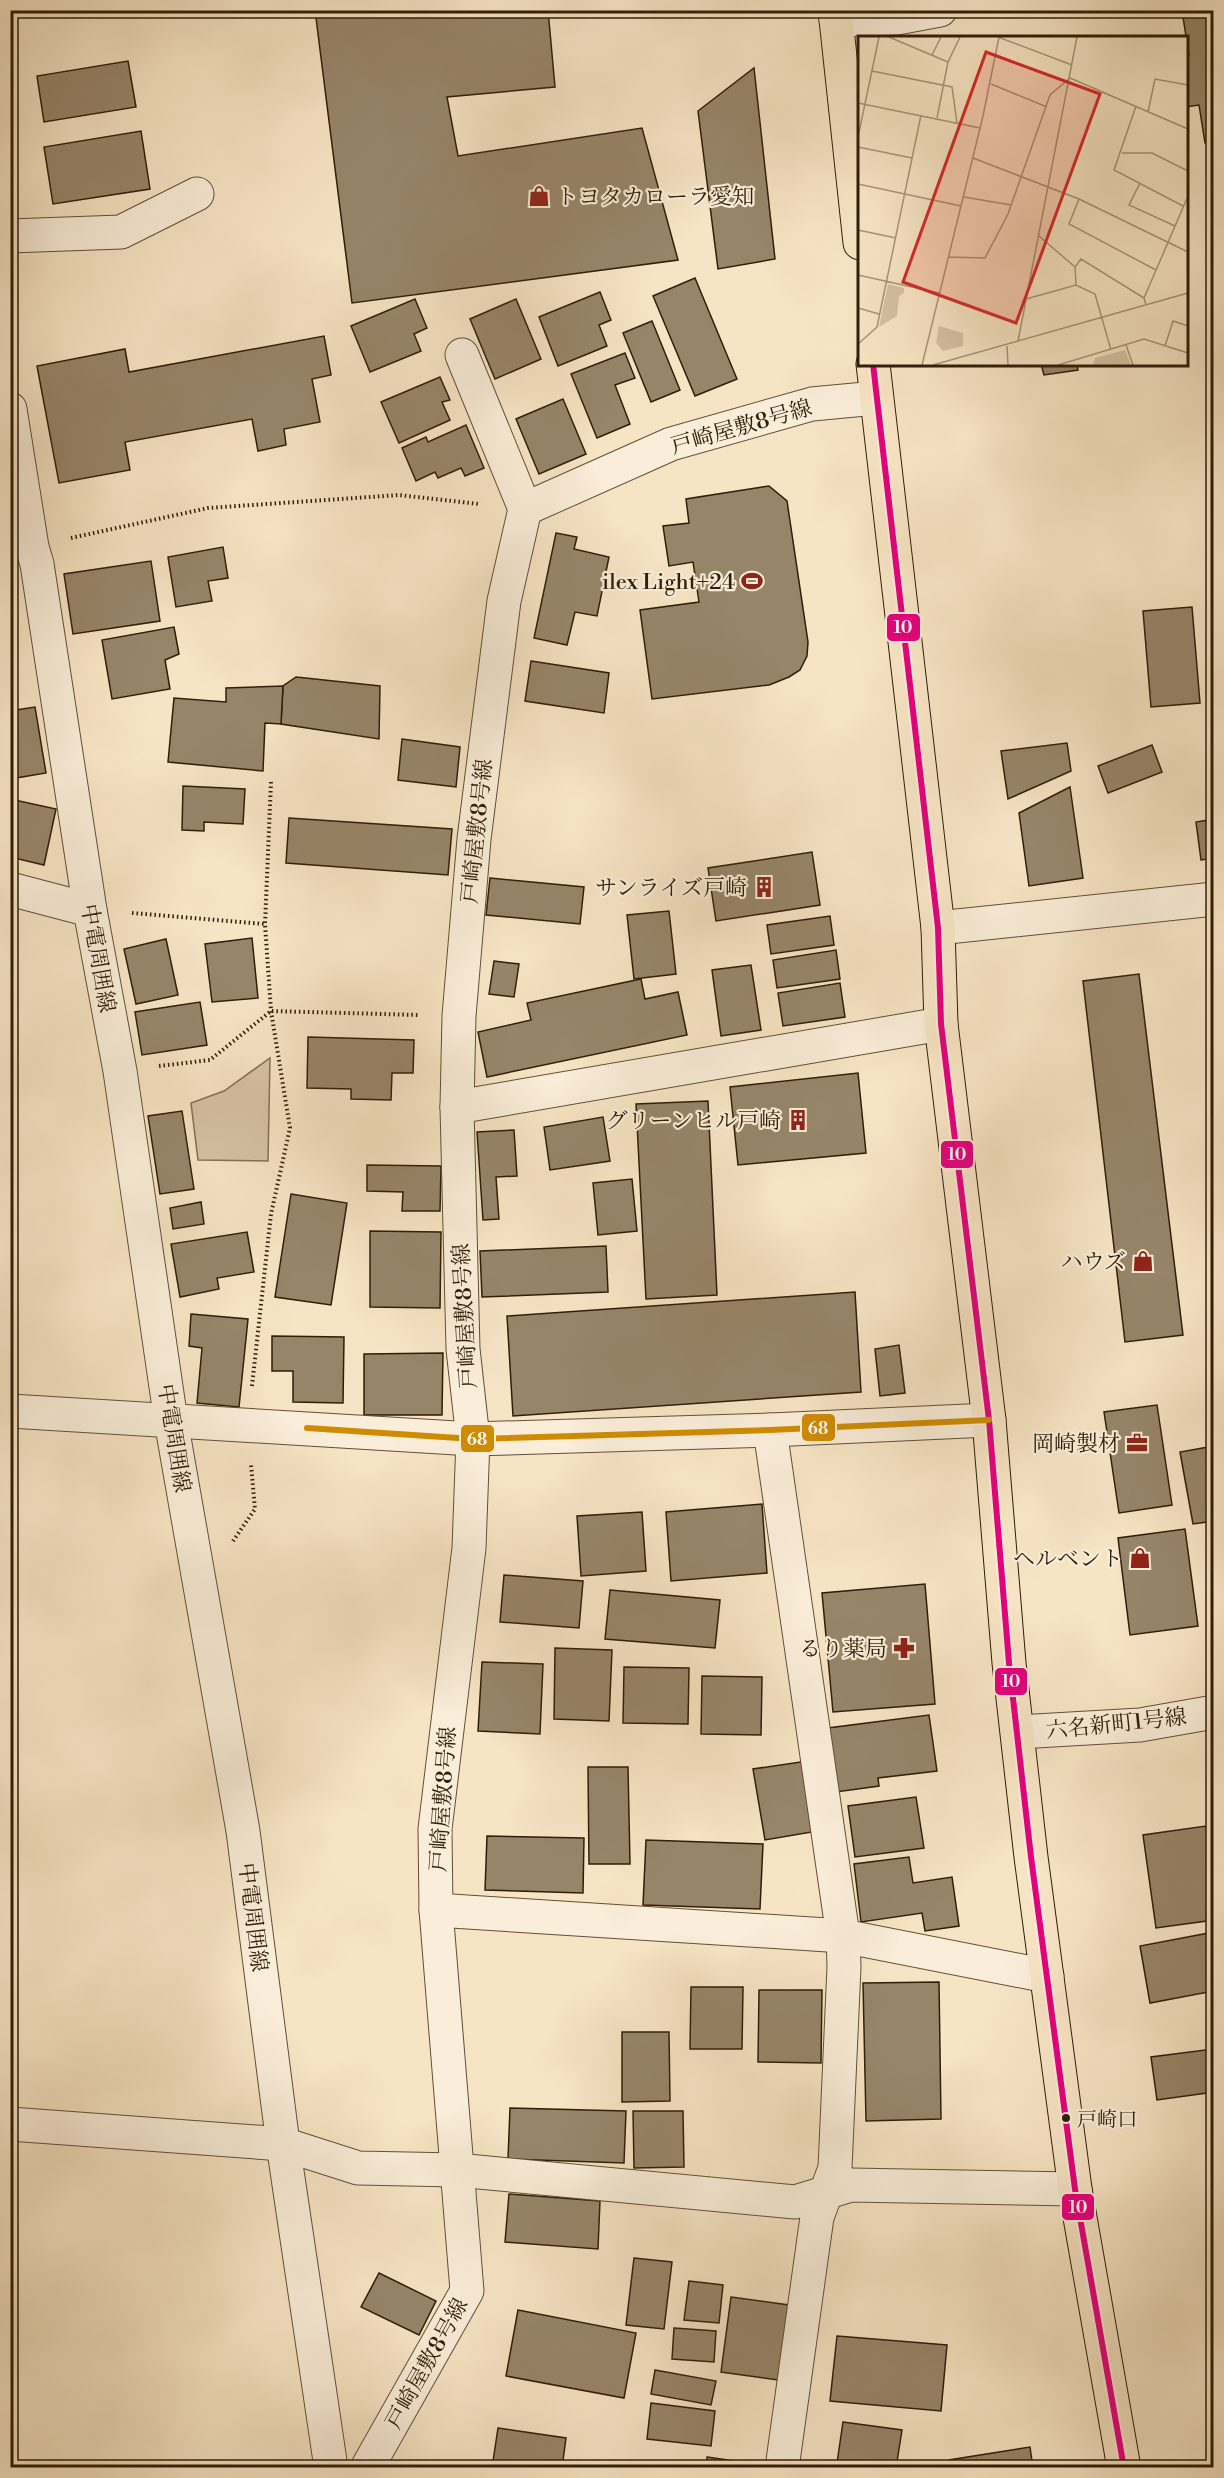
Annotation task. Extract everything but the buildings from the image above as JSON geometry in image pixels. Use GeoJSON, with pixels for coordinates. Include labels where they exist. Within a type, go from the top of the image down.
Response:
{"type":"FeatureCollection","features":[{"type":"Feature","properties":{"kind":"main road"},"geometry":{"type":"LineString","coordinates":[[835,16],[858,225]]}},
{"type":"Feature","properties":{"kind":"main road"},"geometry":{"type":"LineString","coordinates":[[873,366],[908,650],[938,928],[941,1024],[989,1420],[1009,1663],[1031,1857],[1075,2189],[1124,2468]]}},
{"type":"Feature","properties":{"kind":"street"},"geometry":{"type":"LineString","coordinates":[[835,16],[897,18],[940,10]]}},
{"type":"Feature","properties":{"kind":"street"},"geometry":{"type":"LineString","coordinates":[[10,236],[121,231],[197,194]]}},
{"type":"Feature","properties":{"kind":"street"},"geometry":{"type":"LineString","coordinates":[[462,355],[525,509]]}},
{"type":"Feature","properties":{"kind":"street","name":"戸崎屋敷8号線"},"geometry":{"type":"LineString","coordinates":[[367,2468],[467,2291],[436,1910],[435,1828],[469,1548],[473,1439],[463,1349],[457,1107],[459,1016],[474,839],[504,601],[525,509],[671,444],[812,404],[876,398]]}},
{"type":"Feature","properties":{"kind":"street","name":"中電周囲線"},"geometry":{"type":"LineString","coordinates":[[10,409],[32,547],[37,564],[90,910],[120,1071],[171,1421],[243,1831],[283,2144],[331,2468]]}},
{"type":"Feature","properties":{"kind":"street"},"geometry":{"type":"LineString","coordinates":[[10,889],[90,910]]}},
{"type":"Feature","properties":{"kind":"street"},"geometry":{"type":"LineString","coordinates":[[938,928],[1214,899]]}},
{"type":"Feature","properties":{"kind":"street"},"geometry":{"type":"LineString","coordinates":[[457,1107],[941,1024]]}},
{"type":"Feature","properties":{"kind":"street"},"geometry":{"type":"LineString","coordinates":[[10,1411],[473,1439],[770,1430],[989,1420]]}},
{"type":"Feature","properties":{"kind":"street"},"geometry":{"type":"LineString","coordinates":[[770,1430],[843,1936],[835,2168],[817,2217],[782,2468]]}},
{"type":"Feature","properties":{"kind":"street","name":"六名新町1号線"},"geometry":{"type":"LineString","coordinates":[[1018,1732],[1140,1725],[1214,1712]]}},
{"type":"Feature","properties":{"kind":"street"},"geometry":{"type":"LineString","coordinates":[[436,1910],[843,1936],[1047,1976]]}},
{"type":"Feature","properties":{"kind":"street"},"geometry":{"type":"LineString","coordinates":[[10,2124],[283,2144],[358,2168],[457,2170],[795,2202],[851,2185],[1075,2189]]}},
{"type":"Feature","properties":{"kind":"path"},"geometry":{"type":"LineString","coordinates":[[32,547],[208,508],[399,495],[525,509]]}},
{"type":"Feature","properties":{"kind":"path"},"geometry":{"type":"LineString","coordinates":[[200,1589],[255,1509],[248,1424],[271,1214],[290,1128],[271,1011],[265,924],[271,782]]}},
{"type":"Feature","properties":{"kind":"path"},"geometry":{"type":"LineString","coordinates":[[90,910],[265,924]]}},
{"type":"Feature","properties":{"kind":"path"},"geometry":{"type":"LineString","coordinates":[[120,1071],[210,1060],[271,1011],[459,1016]]}},
{"type":"Feature","properties":{"kind":"shaded area"},"geometry":{"type":"Polygon","coordinates":[[[270,1058],[268,1161],[198,1160],[191,1103],[224,1091],[270,1058]]]}},
{"type":"Feature","properties":{"kind":"transit line","name":"10"},"geometry":{"type":"LineString","coordinates":[[873,366],[938,928],[941,1024],[989,1420],[1009,1663],[1031,1857],[1075,2189],[1124,2468]]}},
{"type":"Feature","properties":{"kind":"transit line","name":"68"},"geometry":{"type":"LineString","coordinates":[[307,1428],[473,1439],[770,1430],[989,1420]]}},
{"type":"Feature","properties":{"kind":"place","name":"トヨタカローラ愛知"},"geometry":{"type":"Point","coordinates":[539,196]}},
{"type":"Feature","properties":{"kind":"place","name":"ilex Light+24"},"geometry":{"type":"Point","coordinates":[752,581]}},
{"type":"Feature","properties":{"kind":"place","name":"サンライズ戸崎"},"geometry":{"type":"Point","coordinates":[764,887]}},
{"type":"Feature","properties":{"kind":"place","name":"グリーンヒル戸崎"},"geometry":{"type":"Point","coordinates":[798,1120]}},
{"type":"Feature","properties":{"kind":"place","name":"ハウズ"},"geometry":{"type":"Point","coordinates":[1143,1261]}},
{"type":"Feature","properties":{"kind":"place","name":"岡崎製材"},"geometry":{"type":"Point","coordinates":[1137,1443]}},
{"type":"Feature","properties":{"kind":"place","name":"ヘルベント"},"geometry":{"type":"Point","coordinates":[1140,1558]}},
{"type":"Feature","properties":{"kind":"place","name":"るり薬局"},"geometry":{"type":"Point","coordinates":[904,1648]}},
{"type":"Feature","properties":{"kind":"place","name":"戸崎口"},"geometry":{"type":"Point","coordinates":[1066,2118]}}]}
